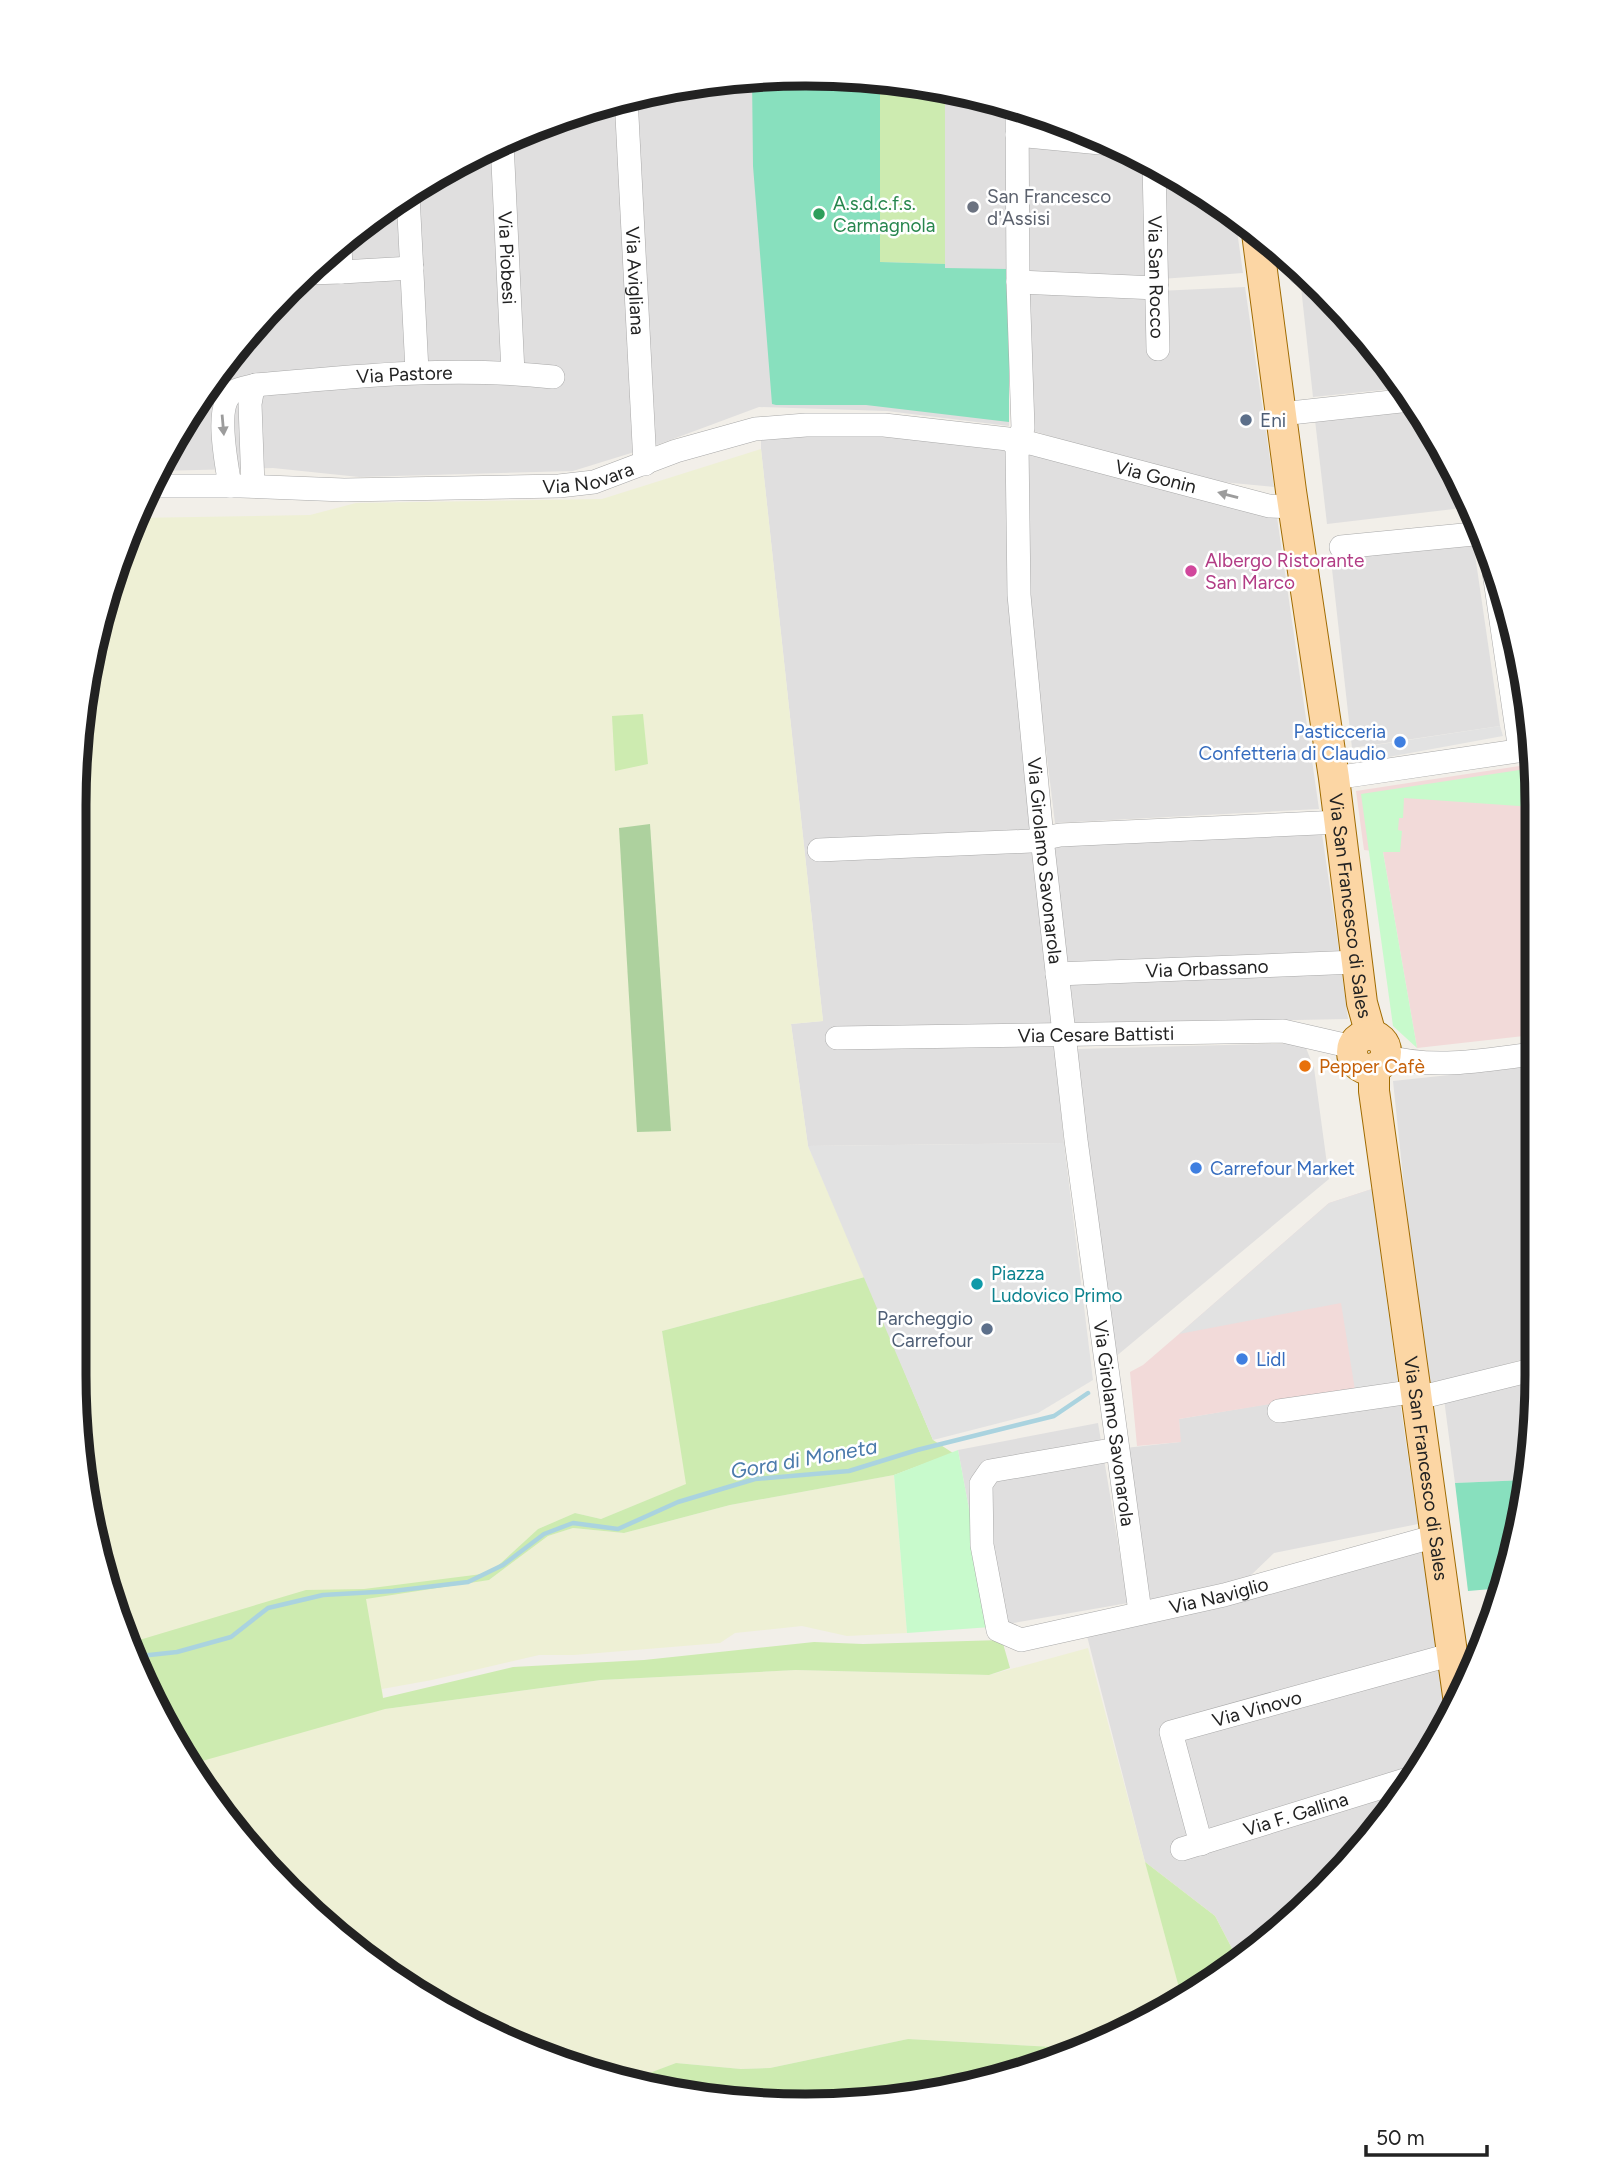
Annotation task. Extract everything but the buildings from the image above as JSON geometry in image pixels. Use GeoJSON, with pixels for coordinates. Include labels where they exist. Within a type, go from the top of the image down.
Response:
{"type":"FeatureCollection","features":[{"type":"Feature","properties":{"kind":"main road","name":"Via San Francesco di Sales"},"geometry":{"type":"LineString","coordinates":[[1259,246],[1456,1681]]}},
{"type":"Feature","properties":{"kind":"street","name":"Via Avigliana"},"geometry":{"type":"LineString","coordinates":[[627,108],[645,464]]}},
{"type":"Feature","properties":{"kind":"street","name":"Via Girolamo Savonarola"},"geometry":{"type":"LineString","coordinates":[[1017,118],[1018,282],[1023,428],[1017,445],[1019,595],[1057,974],[1140,1612]]}},
{"type":"Feature","properties":{"kind":"street"},"geometry":{"type":"LineString","coordinates":[[1017,135],[1081,141]]}},
{"type":"Feature","properties":{"kind":"street","name":"Via Piobesi"},"geometry":{"type":"LineString","coordinates":[[503,153],[513,373]]}},
{"type":"Feature","properties":{"kind":"street","name":"Via San Rocco"},"geometry":{"type":"LineString","coordinates":[[1154,176],[1158,349]]}},
{"type":"Feature","properties":{"kind":"street"},"geometry":{"type":"LineString","coordinates":[[409,205],[417,371]]}},
{"type":"Feature","properties":{"kind":"street"},"geometry":{"type":"LineString","coordinates":[[340,256],[341,272]]}},
{"type":"Feature","properties":{"kind":"street"},"geometry":{"type":"LineString","coordinates":[[322,273],[412,268]]}},
{"type":"Feature","properties":{"kind":"street"},"geometry":{"type":"LineString","coordinates":[[1018,282],[1157,288]]}},
{"type":"Feature","properties":{"kind":"street","name":"Via Pastore"},"geometry":{"type":"LineString","coordinates":[[230,486],[222,414],[226,399],[234,391],[256,385],[417,371],[513,373],[553,377]]}},
{"type":"Feature","properties":{"kind":"street"},"geometry":{"type":"LineString","coordinates":[[253,486],[250,404],[251,393],[256,385]]}},
{"type":"Feature","properties":{"kind":"street"},"geometry":{"type":"LineString","coordinates":[[1281,414],[1401,401]]}},
{"type":"Feature","properties":{"kind":"street","name":"Via Novara"},"geometry":{"type":"LineString","coordinates":[[161,486],[344,490],[559,486],[594,482],[707,441],[754,429],[806,425],[884,425],[1008,439],[1017,445]]}},
{"type":"Feature","properties":{"kind":"street","name":"Via Gonin"},"geometry":{"type":"LineString","coordinates":[[1017,445],[1030,443],[1269,506],[1294,507]]}},
{"type":"Feature","properties":{"kind":"street"},"geometry":{"type":"LineString","coordinates":[[1341,547],[1472,534]]}},
{"type":"Feature","properties":{"kind":"street"},"geometry":{"type":"LineString","coordinates":[[1509,658],[1516,694]]}},
{"type":"Feature","properties":{"kind":"street"},"geometry":{"type":"LineString","coordinates":[[1334,778],[1523,750]]}},
{"type":"Feature","properties":{"kind":"street"},"geometry":{"type":"LineString","coordinates":[[819,850],[1031,841],[1060,835],[1340,822]]}},
{"type":"Feature","properties":{"kind":"street","name":"Via Orbassano"},"geometry":{"type":"LineString","coordinates":[[1057,974],[1357,962]]}},
{"type":"Feature","properties":{"kind":"street","name":"Via Cesare Battisti"},"geometry":{"type":"LineString","coordinates":[[837,1038],[1283,1031],[1409,1062],[1440,1065],[1525,1055]]}},
{"type":"Feature","properties":{"kind":"street"},"geometry":{"type":"LineString","coordinates":[[1279,1411],[1417,1394],[1525,1371]]}},
{"type":"Feature","properties":{"kind":"street","name":"Via Naviglio"},"geometry":{"type":"LineString","coordinates":[[1117,1450],[990,1471],[981,1484],[982,1545],[999,1630],[1021,1640],[1224,1595],[1436,1536]]}},
{"type":"Feature","properties":{"kind":"street","name":"Via Vinovo"},"geometry":{"type":"LineString","coordinates":[[1191,1847],[1171,1732],[1453,1654]]}},
{"type":"Feature","properties":{"kind":"street","name":"Via F. Gallina"},"geometry":{"type":"LineString","coordinates":[[1191,1847],[1398,1782]]}},
{"type":"Feature","properties":{"kind":"shaded area"},"geometry":{"type":"Polygon","coordinates":[[[758,87],[853,87],[880,90],[880,262],[945,263],[945,100],[1008,115],[1009,426],[887,411],[759,407],[657,445],[573,471],[359,477],[273,468],[169,471],[234,367],[297,297],[367,234],[446,182],[487,160],[574,124],[665,100],[758,87]]]}},
{"type":"Feature","properties":{"kind":"shaded area"},"geometry":{"type":"Polygon","coordinates":[[[1023,142],[1095,147],[1149,174],[1152,280],[1025,276],[1023,142]]]}},
{"type":"Feature","properties":{"kind":"shaded area"},"geometry":{"type":"Polygon","coordinates":[[[1158,178],[1237,229],[1243,273],[1161,279],[1158,178]]]}},
{"type":"Feature","properties":{"kind":"shaded area"},"geometry":{"type":"Polygon","coordinates":[[[1245,287],[1274,487],[1191,479],[1030,430],[1026,289],[1136,292],[1245,287]]]}},
{"type":"Feature","properties":{"kind":"shaded area"},"geometry":{"type":"Polygon","coordinates":[[[1301,287],[1347,331],[1392,389],[1313,397],[1301,287]]]}},
{"type":"Feature","properties":{"kind":"shaded area"},"geometry":{"type":"Polygon","coordinates":[[[1404,406],[1429,446],[1460,508],[1327,524],[1315,420],[1404,406]]]}},
{"type":"Feature","properties":{"kind":"shaded area"},"geometry":{"type":"Polygon","coordinates":[[[800,434],[987,441],[1008,451],[1009,583],[1064,1143],[808,1146],[791,1024],[823,1021],[761,449],[761,436],[800,434]]]}},
{"type":"Feature","properties":{"kind":"shaded area"},"geometry":{"type":"Polygon","coordinates":[[[1028,451],[1277,517],[1319,809],[1055,823],[1029,609],[1028,451]]]}},
{"type":"Feature","properties":{"kind":"shaded area"},"geometry":{"type":"Polygon","coordinates":[[[1473,541],[1500,726],[1352,748],[1331,560],[1473,541]]]}},
{"type":"Feature","properties":{"kind":"shaded area"},"geometry":{"type":"Polygon","coordinates":[[[1500,726],[1503,736],[1372,760],[1369,746],[1500,726]]]}},
{"type":"Feature","properties":{"kind":"shaded area"},"geometry":{"type":"Polygon","coordinates":[[[1524,765],[1525,1036],[1417,1048],[1383,852],[1364,850],[1356,791],[1524,765]]]}},
{"type":"Feature","properties":{"kind":"shaded area"},"geometry":{"type":"Polygon","coordinates":[[[1322,834],[1340,957],[1066,969],[1052,848],[1114,841],[1322,834]]]}},
{"type":"Feature","properties":{"kind":"shaded area"},"geometry":{"type":"Polygon","coordinates":[[[1341,966],[1348,1019],[1071,1024],[1065,979],[1341,966]]]}},
{"type":"Feature","properties":{"kind":"shaded area"},"geometry":{"type":"Polygon","coordinates":[[[1304,1043],[1314,1068],[1329,1179],[1114,1358],[1076,1049],[1304,1043]]]}},
{"type":"Feature","properties":{"kind":"shaded area"},"geometry":{"type":"Polygon","coordinates":[[[1525,1067],[1525,1359],[1425,1387],[1393,1081],[1525,1067]]]}},
{"type":"Feature","properties":{"kind":"shaded area","name":"Parcheggio Carrefour"},"geometry":{"type":"Polygon","coordinates":[[[1064,1143],[1093,1380],[1038,1413],[933,1440],[808,1146],[1064,1143]]]}},
{"type":"Feature","properties":{"kind":"shaded area"},"geometry":{"type":"Polygon","coordinates":[[[1372,1189],[1355,1390],[1179,1419],[1181,1442],[1137,1446],[1130,1372],[1143,1365],[1329,1203],[1372,1189]]]}},
{"type":"Feature","properties":{"kind":"shaded area"},"geometry":{"type":"Polygon","coordinates":[[[1372,1189],[1398,1384],[1355,1390],[1341,1303],[1179,1334],[1329,1203],[1372,1189]]]}},
{"type":"Feature","properties":{"kind":"shaded area"},"geometry":{"type":"Polygon","coordinates":[[[1525,1378],[1524,1422],[1517,1480],[1455,1483],[1444,1399],[1525,1378]]]}},
{"type":"Feature","properties":{"kind":"shaded area"},"geometry":{"type":"Polygon","coordinates":[[[1400,1402],[1418,1524],[1274,1553],[1248,1578],[1146,1602],[1125,1448],[1180,1442],[1179,1419],[1273,1403],[1277,1423],[1400,1402]]]}},
{"type":"Feature","properties":{"kind":"shaded area"},"geometry":{"type":"Polygon","coordinates":[[[1098,1423],[1128,1603],[991,1627],[958,1450],[1098,1423]]]}},
{"type":"Feature","properties":{"kind":"shaded area"},"geometry":{"type":"Polygon","coordinates":[[[1423,1546],[1446,1701],[1404,1774],[1377,1813],[1347,1849],[1280,1916],[1234,1953],[1215,1916],[1145,1862],[1087,1636],[1423,1546]]]}},
{"type":"Feature","properties":{"kind":"green space","name":"A.s.d.c.f.s. Carmagnola"},"geometry":{"type":"Polygon","coordinates":[[[806,86],[880,90],[880,262],[945,264],[945,268],[1009,269],[1009,422],[866,405],[772,404],[753,166],[752,88],[806,86]]]}},
{"type":"Feature","properties":{"kind":"green space"},"geometry":{"type":"Polygon","coordinates":[[[880,90],[945,100],[945,264],[880,262],[880,90]]]}},
{"type":"Feature","properties":{"kind":"green space"},"geometry":{"type":"Polygon","coordinates":[[[761,449],[823,1021],[791,1024],[808,1146],[865,1277],[662,1331],[687,1484],[601,1519],[575,1513],[538,1529],[490,1573],[489,1580],[548,1536],[573,1528],[624,1533],[730,1505],[894,1475],[907,1633],[847,1636],[802,1626],[735,1633],[720,1643],[574,1655],[539,1655],[382,1689],[385,1709],[601,1680],[796,1670],[989,1675],[1088,1648],[1145,1862],[1215,1916],[1234,1953],[1165,1998],[1124,2020],[1059,2047],[908,2039],[770,2068],[741,2069],[676,2063],[644,2075],[574,2056],[487,2020],[446,1998],[367,1946],[297,1883],[234,1813],[182,1734],[160,1693],[124,1606],[110,1561],[92,1468],[87,1422],[87,758],[92,712],[110,619],[146,518],[310,515],[356,503],[602,499],[761,449]]]}},
{"type":"Feature","properties":{"kind":"green space"},"geometry":{"type":"Polygon","coordinates":[[[643,714],[648,764],[615,771],[612,716],[643,714]]]}},
{"type":"Feature","properties":{"kind":"green space"},"geometry":{"type":"Polygon","coordinates":[[[1524,769],[1525,807],[1404,798],[1403,818],[1399,818],[1398,830],[1402,831],[1400,852],[1383,852],[1417,1048],[1393,1026],[1361,794],[1524,769]]]}},
{"type":"Feature","properties":{"kind":"green space"},"geometry":{"type":"Polygon","coordinates":[[[650,824],[671,1131],[637,1132],[619,828],[650,824]]]}},
{"type":"Feature","properties":{"kind":"green space"},"geometry":{"type":"Polygon","coordinates":[[[865,1277],[933,1440],[953,1453],[894,1475],[730,1505],[624,1533],[573,1528],[548,1536],[489,1580],[366,1599],[383,1698],[513,1667],[644,1660],[814,1642],[863,1644],[1002,1640],[1010,1668],[989,1675],[796,1670],[601,1680],[385,1709],[199,1762],[160,1693],[137,1641],[306,1590],[364,1589],[490,1573],[538,1529],[575,1513],[601,1519],[686,1484],[662,1331],[865,1277]]]}},
{"type":"Feature","properties":{"kind":"green space"},"geometry":{"type":"Polygon","coordinates":[[[958,1450],[991,1627],[907,1633],[894,1475],[958,1450]]]}},
{"type":"Feature","properties":{"kind":"green space"},"geometry":{"type":"Polygon","coordinates":[[[1517,1480],[1501,1561],[1492,1589],[1468,1591],[1455,1483],[1517,1480]]]}},
{"type":"Feature","properties":{"kind":"green space"},"geometry":{"type":"Polygon","coordinates":[[[1145,1862],[1215,1916],[1234,1953],[1179,1989],[1145,1862]]]}},
{"type":"Feature","properties":{"kind":"green space"},"geometry":{"type":"Polygon","coordinates":[[[908,2039],[1059,2047],[992,2070],[899,2088],[853,2093],[758,2093],[643,2075],[676,2063],[741,2069],[770,2068],[908,2039]]]}},
{"type":"Feature","properties":{"kind":"waterway","name":"Gora di Moneta"},"geometry":{"type":"LineString","coordinates":[[143,1656],[177,1652],[231,1637],[268,1608],[323,1595],[393,1591],[468,1582],[503,1565],[544,1534],[573,1523],[618,1529],[678,1502],[755,1479],[849,1471],[917,1450],[1054,1416],[1088,1393]]}},
{"type":"Feature","properties":{"kind":"place","name":"San Francesco d'Assisi"},"geometry":{"type":"Point","coordinates":[973,207]}},
{"type":"Feature","properties":{"kind":"place","name":"A.s.d.c.f.s. Carmagnola"},"geometry":{"type":"Point","coordinates":[819,214]}},
{"type":"Feature","properties":{"kind":"place","name":"Eni"},"geometry":{"type":"Point","coordinates":[1246,420]}},
{"type":"Feature","properties":{"kind":"place","name":"Albergo Ristorante San Marco"},"geometry":{"type":"Point","coordinates":[1191,571]}},
{"type":"Feature","properties":{"kind":"place","name":"Pasticceria Confetteria di Claudio"},"geometry":{"type":"Point","coordinates":[1400,742]}},
{"type":"Feature","properties":{"kind":"place","name":"Pepper Cafè"},"geometry":{"type":"Point","coordinates":[1305,1066]}},
{"type":"Feature","properties":{"kind":"place","name":"Carrefour Market"},"geometry":{"type":"Point","coordinates":[1196,1168]}},
{"type":"Feature","properties":{"kind":"place","name":"Piazza Ludovico Primo"},"geometry":{"type":"Point","coordinates":[977,1284]}},
{"type":"Feature","properties":{"kind":"place","name":"Parcheggio Carrefour"},"geometry":{"type":"Point","coordinates":[987,1329]}},
{"type":"Feature","properties":{"kind":"place","name":"Lidl"},"geometry":{"type":"Point","coordinates":[1242,1359]}}]}
